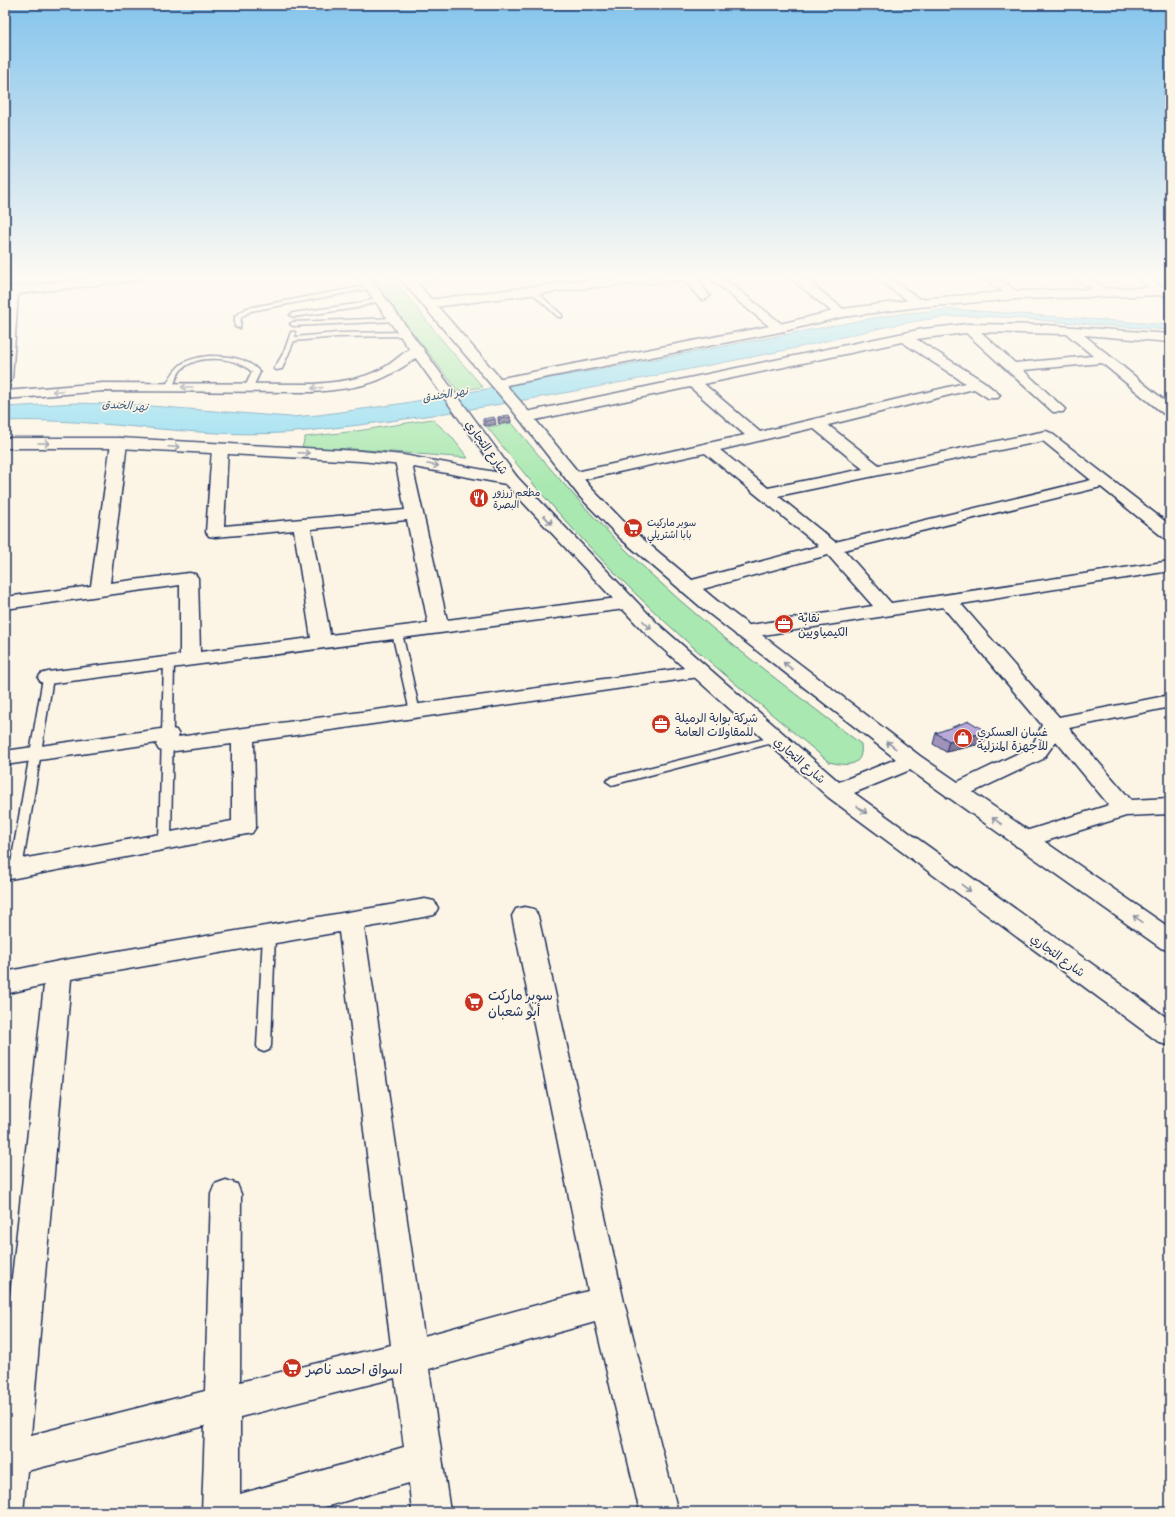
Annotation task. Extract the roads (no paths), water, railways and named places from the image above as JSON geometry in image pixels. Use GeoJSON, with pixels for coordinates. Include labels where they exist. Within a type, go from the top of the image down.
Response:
{"type":"FeatureCollection","features":[{"type":"Feature","properties":{"kind":"street"},"geometry":{"type":"LineString","coordinates":[[5,395],[103,387],[313,388],[362,381],[389,371],[417,350],[415,347]]}},
{"type":"Feature","properties":{"kind":"street"},"geometry":{"type":"LineString","coordinates":[[465,347],[520,410],[586,493],[626,534],[688,587],[912,762],[1170,941]]}},
{"type":"Feature","properties":{"kind":"street"},"geometry":{"type":"LineString","coordinates":[[497,383],[683,347]]}},
{"type":"Feature","properties":{"kind":"street"},"geometry":{"type":"LineString","coordinates":[[520,410],[693,382],[858,347]]}},
{"type":"Feature","properties":{"kind":"street"},"geometry":{"type":"LineString","coordinates":[[919,347],[993,395]]}},
{"type":"Feature","properties":{"kind":"street"},"geometry":{"type":"LineString","coordinates":[[989,347],[1058,409]]}},
{"type":"Feature","properties":{"kind":"street"},"geometry":{"type":"LineString","coordinates":[[1090,347],[1170,412]]}},
{"type":"Feature","properties":{"kind":"street"},"geometry":{"type":"LineString","coordinates":[[5,379],[6,348]]}},
{"type":"Feature","properties":{"kind":"street","name":"شارع التجاري"},"geometry":{"type":"LineString","coordinates":[[417,350],[444,390],[511,480],[625,603],[699,672],[836,792],[980,899],[1170,1035]]}},
{"type":"Feature","properties":{"kind":"street"},"geometry":{"type":"LineString","coordinates":[[1012,367],[1105,359]]}},
{"type":"Feature","properties":{"kind":"street"},"geometry":{"type":"LineString","coordinates":[[693,382],[757,437]]}},
{"type":"Feature","properties":{"kind":"street"},"geometry":{"type":"LineString","coordinates":[[574,477],[757,437],[978,384]]}},
{"type":"Feature","properties":{"kind":"street"},"geometry":{"type":"LineString","coordinates":[[816,423],[875,470]]}},
{"type":"Feature","properties":{"kind":"street"},"geometry":{"type":"LineString","coordinates":[[764,494],[1046,436],[1170,534]]}},
{"type":"Feature","properties":{"kind":"street"},"geometry":{"type":"LineString","coordinates":[[5,443],[119,443],[360,456],[403,460],[511,480]]}},
{"type":"Feature","properties":{"kind":"street"},"geometry":{"type":"LineString","coordinates":[[100,590],[119,443]]}},
{"type":"Feature","properties":{"kind":"street"},"geometry":{"type":"LineString","coordinates":[[708,448],[832,548],[887,610]]}},
{"type":"Feature","properties":{"kind":"street"},"geometry":{"type":"LineString","coordinates":[[220,449],[215,532],[301,523],[415,514]]}},
{"type":"Feature","properties":{"kind":"street"},"geometry":{"type":"LineString","coordinates":[[403,460],[439,627]]}},
{"type":"Feature","properties":{"kind":"street"},"geometry":{"type":"LineString","coordinates":[[688,587],[832,548],[1103,482]]}},
{"type":"Feature","properties":{"kind":"street"},"geometry":{"type":"LineString","coordinates":[[301,523],[321,642]]}},
{"type":"Feature","properties":{"kind":"street"},"geometry":{"type":"LineString","coordinates":[[744,632],[1170,566]]}},
{"type":"Feature","properties":{"kind":"street"},"geometry":{"type":"LineString","coordinates":[[5,603],[189,578],[190,660]]}},
{"type":"Feature","properties":{"kind":"street"},"geometry":{"type":"LineString","coordinates":[[947,600],[1125,808]]}},
{"type":"Feature","properties":{"kind":"street"},"geometry":{"type":"LineString","coordinates":[[48,678],[625,603]]}},
{"type":"Feature","properties":{"kind":"street"},"geometry":{"type":"LineString","coordinates":[[5,758],[35,753],[168,740],[243,735],[699,672]]}},
{"type":"Feature","properties":{"kind":"street"},"geometry":{"type":"LineString","coordinates":[[1053,724],[1170,701]]}},
{"type":"Feature","properties":{"kind":"street"},"geometry":{"type":"LineString","coordinates":[[955,792],[1035,754],[1043,747],[1053,724]]}},
{"type":"Feature","properties":{"kind":"street"},"geometry":{"type":"LineString","coordinates":[[10,870],[244,827],[243,735]]}},
{"type":"Feature","properties":{"kind":"street"},"geometry":{"type":"LineString","coordinates":[[836,792],[912,762]]}},
{"type":"Feature","properties":{"kind":"street"},"geometry":{"type":"LineString","coordinates":[[1024,840],[1125,808],[1170,806]]}},
{"type":"Feature","properties":{"kind":"street"},"geometry":{"type":"LineString","coordinates":[[5,983],[59,971],[424,908]]}},
{"type":"Feature","properties":{"kind":"street"},"geometry":{"type":"LineString","coordinates":[[525,916],[607,1302],[659,1512]]}},
{"type":"Feature","properties":{"kind":"street"},"geometry":{"type":"LineString","coordinates":[[350,921],[431,1512]]}},
{"type":"Feature","properties":{"kind":"street"},"geometry":{"type":"LineString","coordinates":[[5,1511],[8,1458],[59,971]]}},
{"type":"Feature","properties":{"kind":"street"},"geometry":{"type":"LineString","coordinates":[[221,1512],[226,1194]]}},
{"type":"Feature","properties":{"kind":"street"},"geometry":{"type":"LineString","coordinates":[[8,1458],[222,1405],[410,1356],[607,1302]]}},
{"type":"Feature","properties":{"kind":"street"},"geometry":{"type":"LineString","coordinates":[[242,1512],[424,1460]]}},
{"type":"Feature","properties":{"kind":"lane"},"geometry":{"type":"LineString","coordinates":[[278,369],[289,347]]}},
{"type":"Feature","properties":{"kind":"lane"},"geometry":{"type":"LineString","coordinates":[[169,387],[177,370],[183,365],[198,358],[208,358],[235,361],[253,368],[256,372],[249,388]]}},
{"type":"Feature","properties":{"kind":"lane"},"geometry":{"type":"LineString","coordinates":[[397,633],[415,712]]}},
{"type":"Feature","properties":{"kind":"lane"},"geometry":{"type":"LineString","coordinates":[[165,842],[169,662]]}},
{"type":"Feature","properties":{"kind":"lane"},"geometry":{"type":"LineString","coordinates":[[10,870],[35,753],[48,678]]}},
{"type":"Feature","properties":{"kind":"lane"},"geometry":{"type":"LineString","coordinates":[[612,781],[776,739]]}},
{"type":"Feature","properties":{"kind":"lane"},"geometry":{"type":"LineString","coordinates":[[264,1046],[269,935]]}},
{"type":"Feature","properties":{"kind":"water","name":"نهر الخندق"},"geometry":{"type":"Polygon","coordinates":[[[721,347],[803,347],[656,376],[482,407],[306,431],[268,434],[231,434],[80,422],[5,421],[5,407],[76,403],[138,405],[290,417],[318,415],[399,404],[603,369],[721,347]]]}},
{"type":"Feature","properties":{"kind":"place","name":"مطعم زرزور البصرة"},"geometry":{"type":"Point","coordinates":[479,498]}},
{"type":"Feature","properties":{"kind":"place","name":"سوبر ماركيت بابا اشتريلي"},"geometry":{"type":"Point","coordinates":[633,528]}},
{"type":"Feature","properties":{"kind":"place","name":"نقابة الكيمياويين"},"geometry":{"type":"Point","coordinates":[784,624]}},
{"type":"Feature","properties":{"kind":"place","name":"شركة بوابة الرميلة للمقاولات العامة"},"geometry":{"type":"Point","coordinates":[661,724]}},
{"type":"Feature","properties":{"kind":"place","name":"غسان العسكري للآجهزة المنزلية"},"geometry":{"type":"Point","coordinates":[963,738]}},
{"type":"Feature","properties":{"kind":"place","name":"سوبر ماركت أبو شعبان"},"geometry":{"type":"Point","coordinates":[474,1002]}},
{"type":"Feature","properties":{"kind":"place","name":"اسواق احمد ناصر"},"geometry":{"type":"Point","coordinates":[292,1368]}}]}
